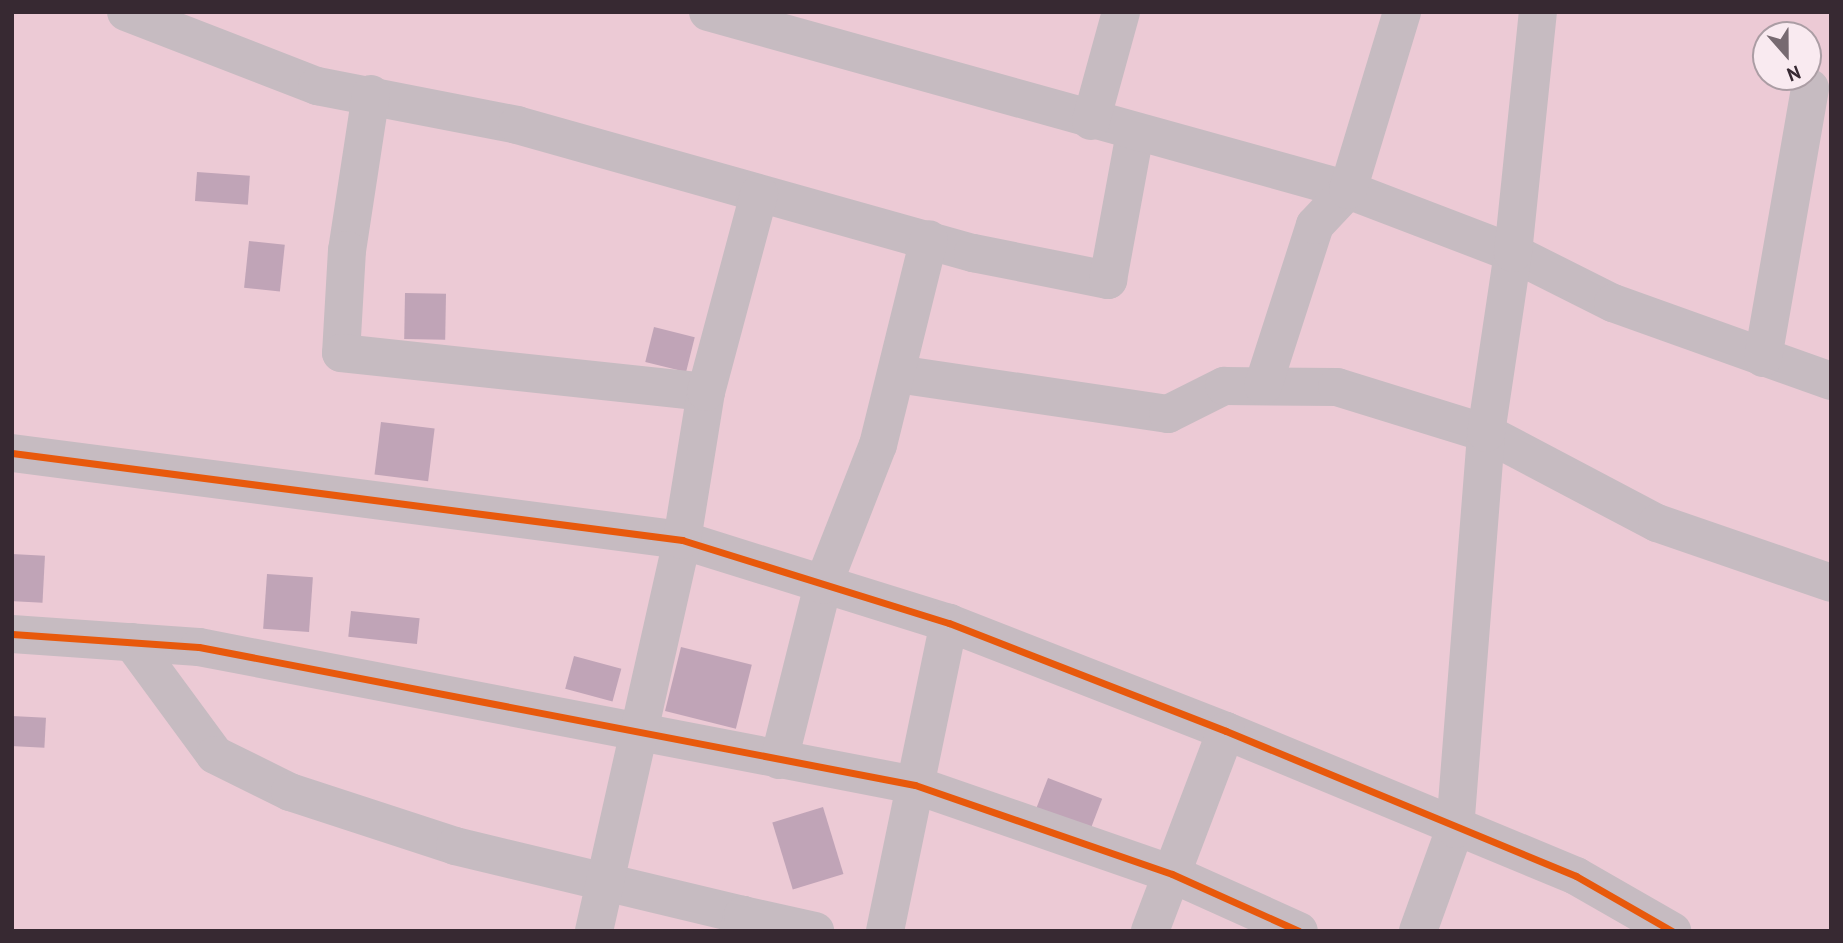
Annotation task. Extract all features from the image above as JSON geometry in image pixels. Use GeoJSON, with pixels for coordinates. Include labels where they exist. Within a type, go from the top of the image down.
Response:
{"type":"FeatureCollection","features":[{"type":"Feature","properties":{"kind":"street"},"geometry":{"type":"LineString","coordinates":[[126,12],[317,86],[371,94],[517,125],[929,239],[1108,280],[1135,133]]}},
{"type":"Feature","properties":{"kind":"street"},"geometry":{"type":"LineString","coordinates":[[708,12],[1091,121],[1348,190],[1513,253],[1614,303],[1831,381]]}},
{"type":"Feature","properties":{"kind":"street"},"geometry":{"type":"LineString","coordinates":[[1091,121],[1121,12]]}},
{"type":"Feature","properties":{"kind":"street"},"geometry":{"type":"LineString","coordinates":[[1263,386],[1315,225],[1348,190],[1402,12]]}},
{"type":"Feature","properties":{"kind":"street"},"geometry":{"type":"LineString","coordinates":[[1418,931],[1455,829],[1486,433],[1513,253],[1538,12]]}},
{"type":"Feature","properties":{"kind":"street"},"geometry":{"type":"LineString","coordinates":[[1763,358],[1809,91]]}},
{"type":"Feature","properties":{"kind":"street"},"geometry":{"type":"LineString","coordinates":[[371,94],[347,250],[341,352],[706,392]]}},
{"type":"Feature","properties":{"kind":"street"},"geometry":{"type":"LineString","coordinates":[[594,931],[607,879],[635,734],[682,540],[706,392],[759,194]]}},
{"type":"Feature","properties":{"kind":"street"},"geometry":{"type":"LineString","coordinates":[[779,760],[823,585],[878,445],[929,239]]}},
{"type":"Feature","properties":{"kind":"street"},"geometry":{"type":"LineString","coordinates":[[897,374],[1168,414],[1224,386],[1337,387],[1486,433],[1657,523],[1797,566],[1831,583]]}},
{"type":"Feature","properties":{"kind":"street"},"geometry":{"type":"LineString","coordinates":[[12,453],[682,540],[949,622],[1226,731],[1455,829],[1576,876],[1672,931]]}},
{"type":"Feature","properties":{"kind":"street"},"geometry":{"type":"LineString","coordinates":[[885,931],[949,622]]}},
{"type":"Feature","properties":{"kind":"street"},"geometry":{"type":"LineString","coordinates":[[12,634],[199,647],[467,695],[635,734],[915,785],[1172,874],[1299,931]]}},
{"type":"Feature","properties":{"kind":"street"},"geometry":{"type":"LineString","coordinates":[[132,642],[215,755],[290,792],[454,846],[607,879],[740,923],[815,931]]}},
{"type":"Feature","properties":{"kind":"street"},"geometry":{"type":"LineString","coordinates":[[1150,931],[1226,731]]}},
{"type":"Feature","properties":{"kind":"sand"},"geometry":{"type":"Polygon","coordinates":[[[12,12],[1831,12],[1831,931],[12,931],[12,12]]]}},
{"type":"Feature","properties":{"kind":"building"},"geometry":{"type":"Polygon","coordinates":[[[197,172],[250,176],[248,205],[195,201],[197,172]]]}},
{"type":"Feature","properties":{"kind":"building"},"geometry":{"type":"Polygon","coordinates":[[[249,241],[285,245],[280,292],[244,288],[249,241]]]}},
{"type":"Feature","properties":{"kind":"building"},"geometry":{"type":"Polygon","coordinates":[[[405,293],[446,294],[445,340],[404,339],[405,293]]]}},
{"type":"Feature","properties":{"kind":"building"},"geometry":{"type":"Polygon","coordinates":[[[654,327],[695,337],[686,372],[645,362],[654,327]]]}},
{"type":"Feature","properties":{"kind":"building"},"geometry":{"type":"Polygon","coordinates":[[[381,422],[435,429],[428,481],[375,475],[381,422]]]}},
{"type":"Feature","properties":{"kind":"building"},"geometry":{"type":"Polygon","coordinates":[[[12,554],[45,556],[42,603],[12,601],[12,554]]]}},
{"type":"Feature","properties":{"kind":"building"},"geometry":{"type":"Polygon","coordinates":[[[267,574],[313,577],[309,632],[263,629],[267,574]]]}},
{"type":"Feature","properties":{"kind":"building"},"geometry":{"type":"Polygon","coordinates":[[[351,611],[420,618],[417,644],[348,637],[351,611]]]}},
{"type":"Feature","properties":{"kind":"building"},"geometry":{"type":"Polygon","coordinates":[[[681,647],[752,665],[736,729],[665,711],[681,647]]]}},
{"type":"Feature","properties":{"kind":"building"},"geometry":{"type":"Polygon","coordinates":[[[574,656],[621,669],[613,702],[565,689],[574,656]]]}},
{"type":"Feature","properties":{"kind":"building"},"geometry":{"type":"Polygon","coordinates":[[[12,716],[46,718],[44,748],[12,746],[12,716]]]}},
{"type":"Feature","properties":{"kind":"building"},"geometry":{"type":"Polygon","coordinates":[[[1048,778],[1102,799],[1091,829],[1037,808],[1048,778]]]}},
{"type":"Feature","properties":{"kind":"building"},"geometry":{"type":"Polygon","coordinates":[[[823,807],[843,874],[793,889],[772,822],[823,807]]]}},
{"type":"Feature","properties":{"kind":"cycle path"},"geometry":{"type":"LineString","coordinates":[[12,453],[682,540],[949,623],[1226,731],[1576,876],[1672,931]]}},
{"type":"Feature","properties":{"kind":"cycle path"},"geometry":{"type":"LineString","coordinates":[[12,634],[199,647],[915,785],[1172,874],[1299,931]]}}]}
